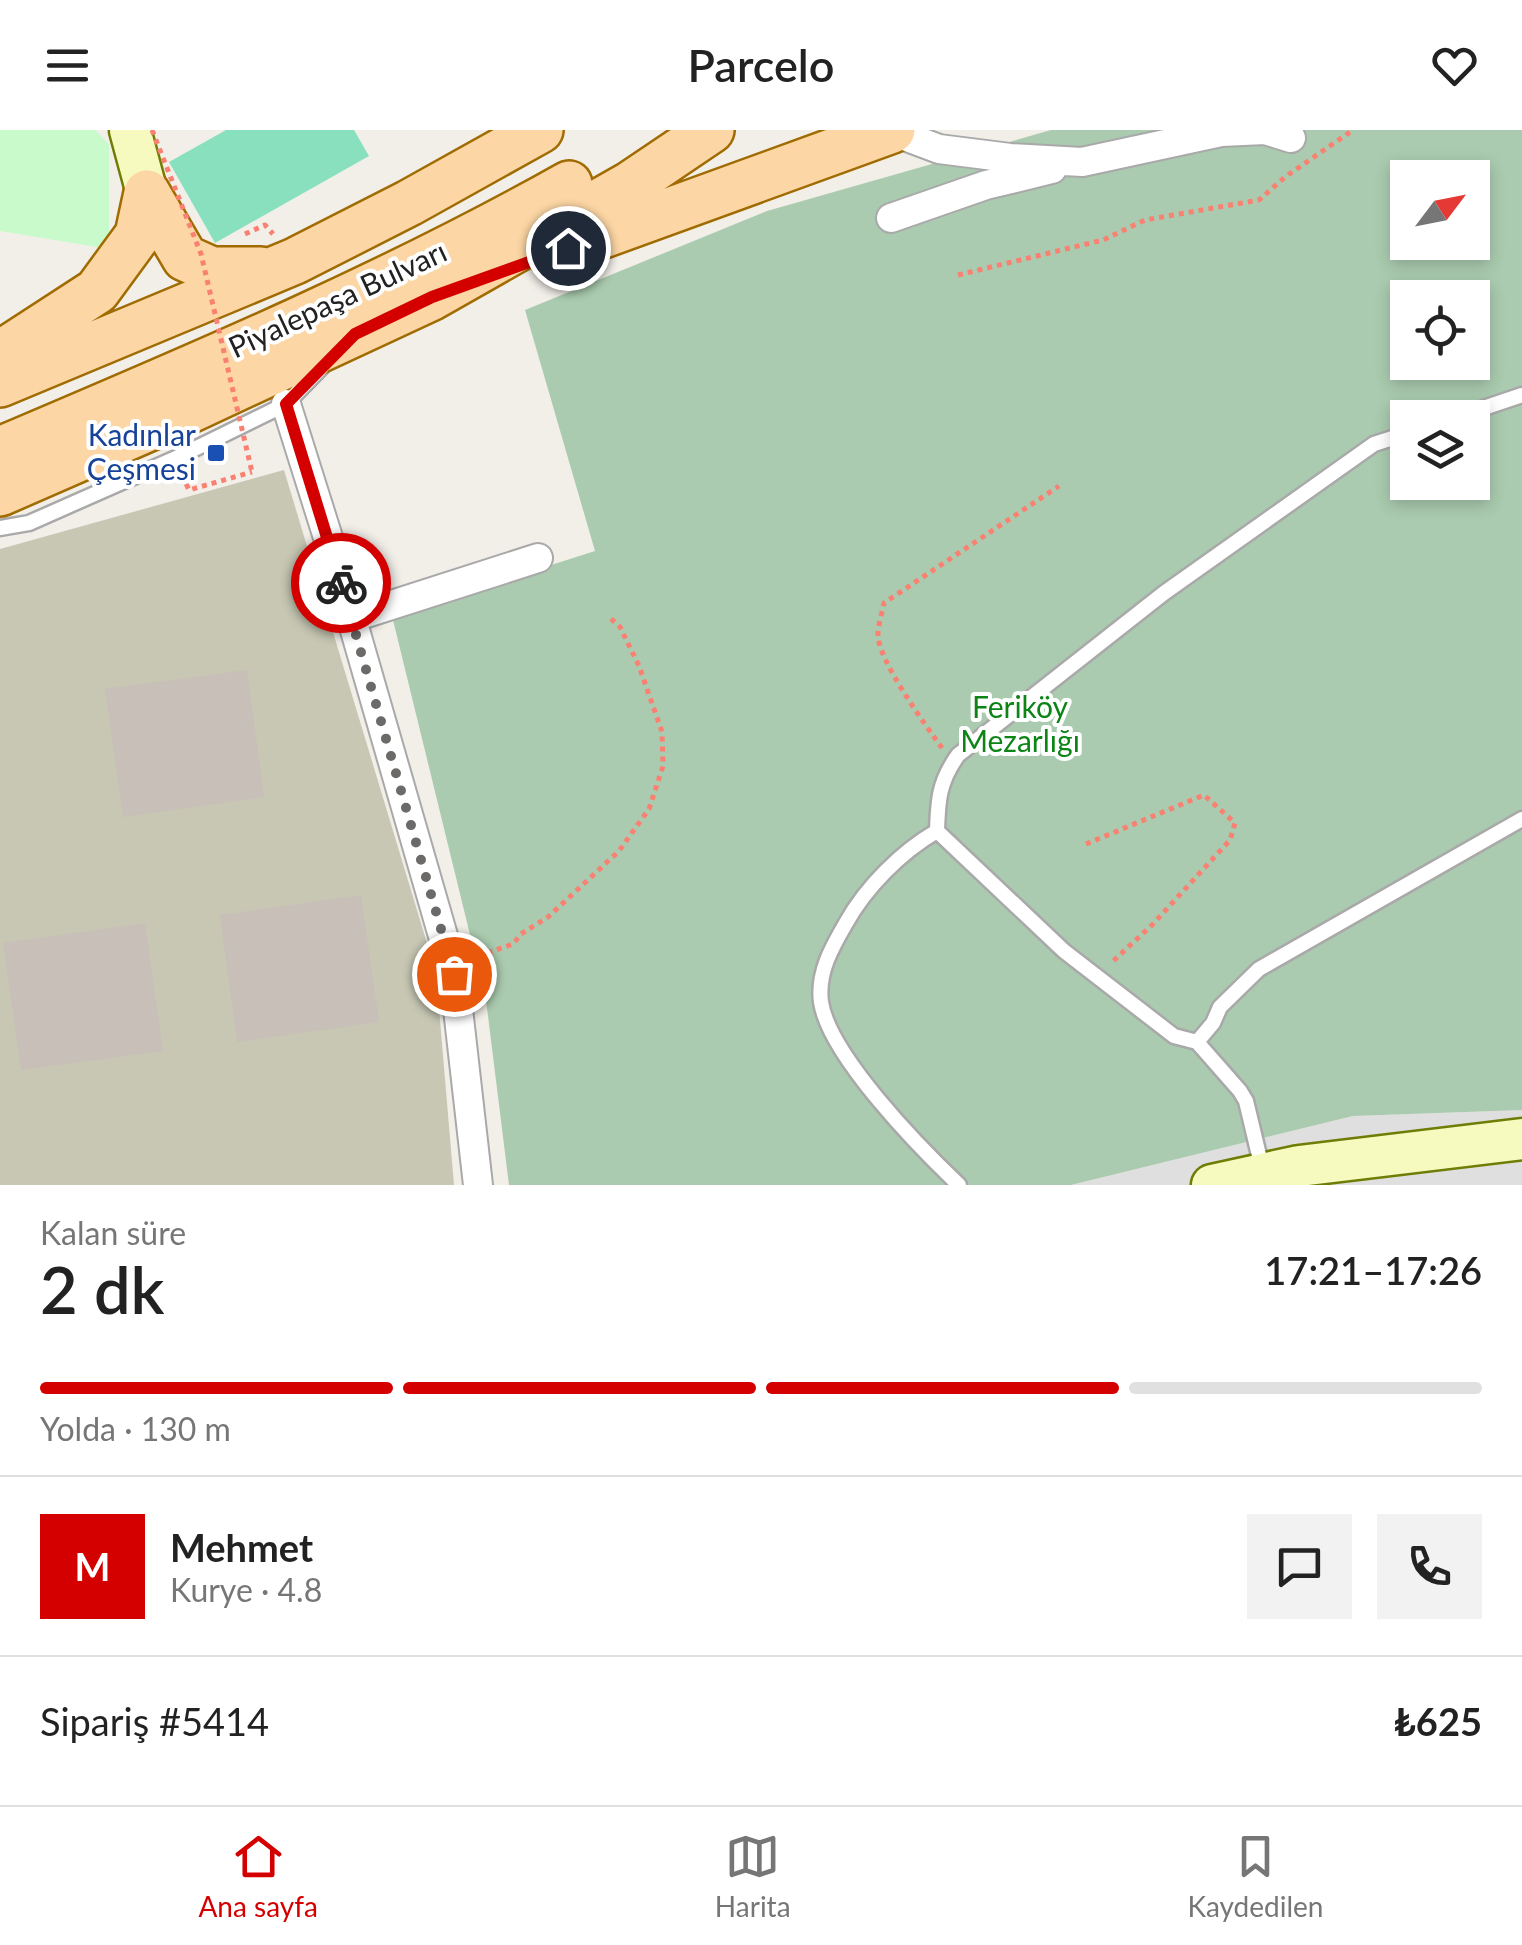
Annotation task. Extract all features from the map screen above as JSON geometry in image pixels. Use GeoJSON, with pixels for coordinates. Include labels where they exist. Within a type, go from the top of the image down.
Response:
{"type":"FeatureCollection","features":[{"type":"Feature","properties":{"kind":"main road","name":"Piyalepaşa Bulvarı"},"geometry":{"type":"LineString","coordinates":[[0,384],[277,269],[540,130]]}},
{"type":"Feature","properties":{"kind":"main road","name":"Piyalepaşa Bulvarı"},"geometry":{"type":"LineString","coordinates":[[0,450],[380,283],[504,220],[665,130]]}},
{"type":"Feature","properties":{"kind":"main road"},"geometry":{"type":"LineString","coordinates":[[0,493],[432,297],[631,184],[710,130]]}},
{"type":"Feature","properties":{"kind":"main road"},"geometry":{"type":"LineString","coordinates":[[432,297],[892,130]]}},
{"type":"Feature","properties":{"kind":"main road"},"geometry":{"type":"LineString","coordinates":[[147,193],[185,258],[212,270],[277,269]]}},
{"type":"Feature","properties":{"kind":"main road"},"geometry":{"type":"LineString","coordinates":[[0,354],[97,291],[138,235],[147,193]]}},
{"type":"Feature","properties":{"kind":"street"},"geometry":{"type":"LineString","coordinates":[[130,130],[147,193]]}},
{"type":"Feature","properties":{"kind":"street"},"geometry":{"type":"LineString","coordinates":[[892,130],[939,150],[1082,162]]}},
{"type":"Feature","properties":{"kind":"street"},"geometry":{"type":"LineString","coordinates":[[891,218],[986,185],[1222,132],[1265,130],[1291,138]]}},
{"type":"Feature","properties":{"kind":"street"},"geometry":{"type":"LineString","coordinates":[[286,404],[452,967],[478,1185]]}},
{"type":"Feature","properties":{"kind":"street"},"geometry":{"type":"LineString","coordinates":[[351,618],[538,558]]}},
{"type":"Feature","properties":{"kind":"street"},"geometry":{"type":"LineString","coordinates":[[1212,1185],[1299,1166],[1522,1139]]}},
{"type":"Feature","properties":{"kind":"lane"},"geometry":{"type":"LineString","coordinates":[[0,528],[29,523],[286,404],[355,334]]}},
{"type":"Feature","properties":{"kind":"lane"},"geometry":{"type":"LineString","coordinates":[[1490,406],[1522,395]]}},
{"type":"Feature","properties":{"kind":"lane"},"geometry":{"type":"LineString","coordinates":[[1263,1174],[1246,1101],[1197,1042],[1174,1036],[1064,951],[937,831],[938,806],[944,776],[958,755],[1164,593],[1374,444],[1390,439]]}},
{"type":"Feature","properties":{"kind":"lane"},"geometry":{"type":"LineString","coordinates":[[1197,1042],[1220,1007],[1259,969],[1522,819]]}},
{"type":"Feature","properties":{"kind":"lane"},"geometry":{"type":"LineString","coordinates":[[937,831],[914,845],[857,904],[825,959],[820,998],[826,1020],[893,1118],[958,1185]]}},
{"type":"Feature","properties":{"kind":"path"},"geometry":{"type":"LineString","coordinates":[[152,130],[201,254],[252,472],[202,486]]}},
{"type":"Feature","properties":{"kind":"path"},"geometry":{"type":"LineString","coordinates":[[958,275],[1103,240],[1145,220],[1259,200],[1352,130]]}},
{"type":"Feature","properties":{"kind":"path"},"geometry":{"type":"LineString","coordinates":[[953,763],[892,672],[878,638],[884,603],[1059,486]]}},
{"type":"Feature","properties":{"kind":"path"},"geometry":{"type":"LineString","coordinates":[[452,967],[512,944],[520,934],[548,917],[619,851],[649,810],[663,766],[662,732],[639,666],[620,626],[608,616]]}},
{"type":"Feature","properties":{"kind":"path"},"geometry":{"type":"LineString","coordinates":[[1086,844],[1204,795],[1235,823],[1230,840],[1153,924],[1097,976]]}},
{"type":"Feature","properties":{"kind":"shaded area"},"geometry":{"type":"Polygon","coordinates":[[[284,470],[436,973],[454,1185],[0,1185],[0,549],[284,470]]]}},
{"type":"Feature","properties":{"kind":"shaded area"},"geometry":{"type":"Polygon","coordinates":[[[1522,1110],[1522,1185],[1071,1185],[1353,1116],[1522,1110]]]}},
{"type":"Feature","properties":{"kind":"green space"},"geometry":{"type":"Polygon","coordinates":[[[0,130],[95,130],[109,144],[109,249],[0,231],[0,130]]]}},
{"type":"Feature","properties":{"kind":"green space"},"geometry":{"type":"Polygon","coordinates":[[[226,130],[354,130],[369,156],[215,243],[169,162],[226,130]]]}},
{"type":"Feature","properties":{"kind":"green space","name":"Feriköy Mezarlığı"},"geometry":{"type":"Polygon","coordinates":[[[1051,130],[1522,130],[1522,1110],[1353,1116],[1071,1185],[509,1185],[486,1000],[392,616],[595,551],[525,310],[767,211],[1051,130]]]}},
{"type":"Feature","properties":{"kind":"building"},"geometry":{"type":"Polygon","coordinates":[[[247,670],[264,797],[123,817],[105,689],[247,670]]]}},
{"type":"Feature","properties":{"kind":"building"},"geometry":{"type":"Polygon","coordinates":[[[361,895],[379,1022],[237,1042],[220,915],[361,895]]]}},
{"type":"Feature","properties":{"kind":"building"},"geometry":{"type":"Polygon","coordinates":[[[145,923],[163,1051],[21,1070],[3,943],[145,923]]]}},
{"type":"Feature","properties":{"kind":"way so far"},"geometry":{"type":"LineString","coordinates":[[341,583],[454,974]]}},
{"type":"Feature","properties":{"kind":"place","name":"Kadınlar Çeşmesi"},"geometry":{"type":"Point","coordinates":[216,453]}},
{"type":"Feature","properties":{"kind":"route"},"geometry":{"type":"LineString","coordinates":[[341,583],[286,404],[355,334],[432,297],[568,248]]}}]}
